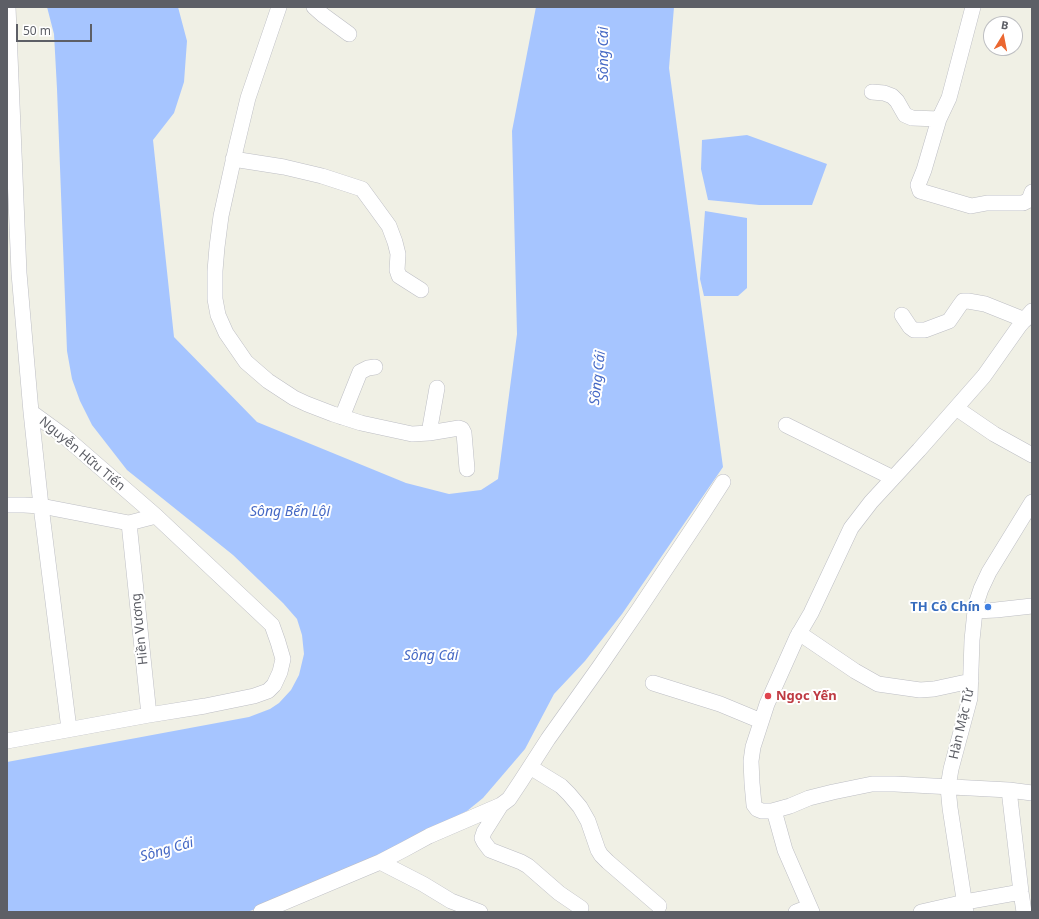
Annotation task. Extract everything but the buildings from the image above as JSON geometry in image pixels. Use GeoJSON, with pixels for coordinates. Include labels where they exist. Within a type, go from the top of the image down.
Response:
{"type":"FeatureCollection","features":[{"type":"Feature","properties":{"kind":"street","name":"Nguyễn Hữu Tiến"},"geometry":{"type":"LineString","coordinates":[[8,7],[13,273],[31,412],[64,436],[156,516],[272,625],[283,659],[280,672],[274,685],[268,691],[254,696],[205,706],[149,715]]}},
{"type":"Feature","properties":{"kind":"street"},"geometry":{"type":"LineString","coordinates":[[279,7],[248,98],[221,216],[215,271],[216,305],[218,315],[226,333],[246,362],[268,381],[294,398],[342,417],[412,434],[429,433],[458,428],[462,429],[464,433],[467,469]]}},
{"type":"Feature","properties":{"kind":"street"},"geometry":{"type":"LineString","coordinates":[[314,7],[349,34]]}},
{"type":"Feature","properties":{"kind":"street"},"geometry":{"type":"LineString","coordinates":[[973,7],[949,98],[939,119],[924,170],[918,184],[920,191],[967,206],[976,206],[987,203],[1023,203],[1029,200],[1032,192]]}},
{"type":"Feature","properties":{"kind":"street"},"geometry":{"type":"LineString","coordinates":[[872,92],[884,93],[892,96],[897,101],[905,116],[912,118],[939,119]]}},
{"type":"Feature","properties":{"kind":"street"},"geometry":{"type":"LineString","coordinates":[[233,159],[284,167],[322,176],[362,189],[389,226],[398,254],[397,270],[399,276],[422,290]]}},
{"type":"Feature","properties":{"kind":"street"},"geometry":{"type":"LineString","coordinates":[[902,315],[910,328],[914,330],[925,330],[948,321],[963,301],[984,304],[1028,315],[984,376],[920,450],[867,507],[851,528],[811,613],[799,633],[771,694],[761,721],[753,747],[751,761],[754,805],[757,809],[762,811],[772,811],[790,806],[809,798],[872,784],[1009,790],[1032,793]]}},
{"type":"Feature","properties":{"kind":"street"},"geometry":{"type":"LineString","coordinates":[[342,417],[360,372],[368,368],[376,367]]}},
{"type":"Feature","properties":{"kind":"street"},"geometry":{"type":"LineString","coordinates":[[429,433],[437,388]]}},
{"type":"Feature","properties":{"kind":"street"},"geometry":{"type":"LineString","coordinates":[[956,408],[994,434],[1032,455]]}},
{"type":"Feature","properties":{"kind":"street"},"geometry":{"type":"LineString","coordinates":[[31,412],[41,506],[69,729]]}},
{"type":"Feature","properties":{"kind":"street"},"geometry":{"type":"LineString","coordinates":[[786,426],[893,478]]}},
{"type":"Feature","properties":{"kind":"street"},"geometry":{"type":"LineString","coordinates":[[261,912],[380,862],[429,836],[501,805],[509,799],[548,739],[639,609],[723,482]]}},
{"type":"Feature","properties":{"kind":"street","name":"Hàn Mặc Tử"},"geometry":{"type":"LineString","coordinates":[[966,907],[948,787],[951,769],[970,698],[972,640],[975,611],[981,588],[989,572],[1032,502]]}},
{"type":"Feature","properties":{"kind":"street"},"geometry":{"type":"LineString","coordinates":[[7,505],[41,506],[129,523],[156,516]]}},
{"type":"Feature","properties":{"kind":"street","name":"Hiền Vương"},"geometry":{"type":"LineString","coordinates":[[129,523],[149,715]]}},
{"type":"Feature","properties":{"kind":"street"},"geometry":{"type":"LineString","coordinates":[[975,611],[1032,606]]}},
{"type":"Feature","properties":{"kind":"street"},"geometry":{"type":"LineString","coordinates":[[799,633],[855,671],[878,684],[920,690],[934,689],[971,681]]}},
{"type":"Feature","properties":{"kind":"street"},"geometry":{"type":"LineString","coordinates":[[653,683],[720,704],[761,721]]}},
{"type":"Feature","properties":{"kind":"street"},"geometry":{"type":"LineString","coordinates":[[7,741],[149,715]]}},
{"type":"Feature","properties":{"kind":"street"},"geometry":{"type":"LineString","coordinates":[[530,767],[550,778],[569,794],[580,807],[588,821],[601,855],[659,906]]}},
{"type":"Feature","properties":{"kind":"street"},"geometry":{"type":"LineString","coordinates":[[1009,790],[1024,912]]}},
{"type":"Feature","properties":{"kind":"street"},"geometry":{"type":"LineString","coordinates":[[501,805],[484,832],[482,838],[490,850],[522,862],[559,893],[581,908]]}},
{"type":"Feature","properties":{"kind":"street"},"geometry":{"type":"LineString","coordinates":[[772,811],[776,817],[785,850],[806,910]]}},
{"type":"Feature","properties":{"kind":"street"},"geometry":{"type":"LineString","coordinates":[[380,862],[423,884],[451,901],[480,912]]}},
{"type":"Feature","properties":{"kind":"street"},"geometry":{"type":"LineString","coordinates":[[921,912],[966,907],[1021,892]]}},
{"type":"Feature","properties":{"kind":"water","name":"Sông Cái"},"geometry":{"type":"Polygon","coordinates":[[[47,7],[178,7],[187,41],[184,82],[174,113],[153,140],[174,337],[257,422],[406,483],[449,494],[481,490],[498,479],[517,334],[512,131],[536,7],[674,7],[669,68],[723,467],[622,614],[585,661],[554,694],[525,749],[483,798],[467,811],[303,892],[247,912],[7,912],[7,762],[249,717],[270,709],[279,703],[291,690],[299,675],[304,654],[302,635],[297,619],[283,603],[233,555],[127,470],[92,425],[80,401],[72,379],[67,351],[54,34],[47,7]]]}},
{"type":"Feature","properties":{"kind":"water"},"geometry":{"type":"Polygon","coordinates":[[[747,135],[827,164],[812,205],[759,205],[708,200],[701,169],[702,140],[747,135]]]}},
{"type":"Feature","properties":{"kind":"water"},"geometry":{"type":"Polygon","coordinates":[[[705,211],[747,218],[747,288],[738,296],[704,296],[700,279],[705,211]]]}},
{"type":"Feature","properties":{"kind":"place","name":"TH Cô Chín"},"geometry":{"type":"Point","coordinates":[988,607]}},
{"type":"Feature","properties":{"kind":"place","name":"Ngọc Yến"},"geometry":{"type":"Point","coordinates":[768,696]}},
{"type":"Feature","properties":{"kind":"water label","name":"Sông Bến Lội"},"geometry":{"type":"Point","coordinates":[290,512]}}]}
